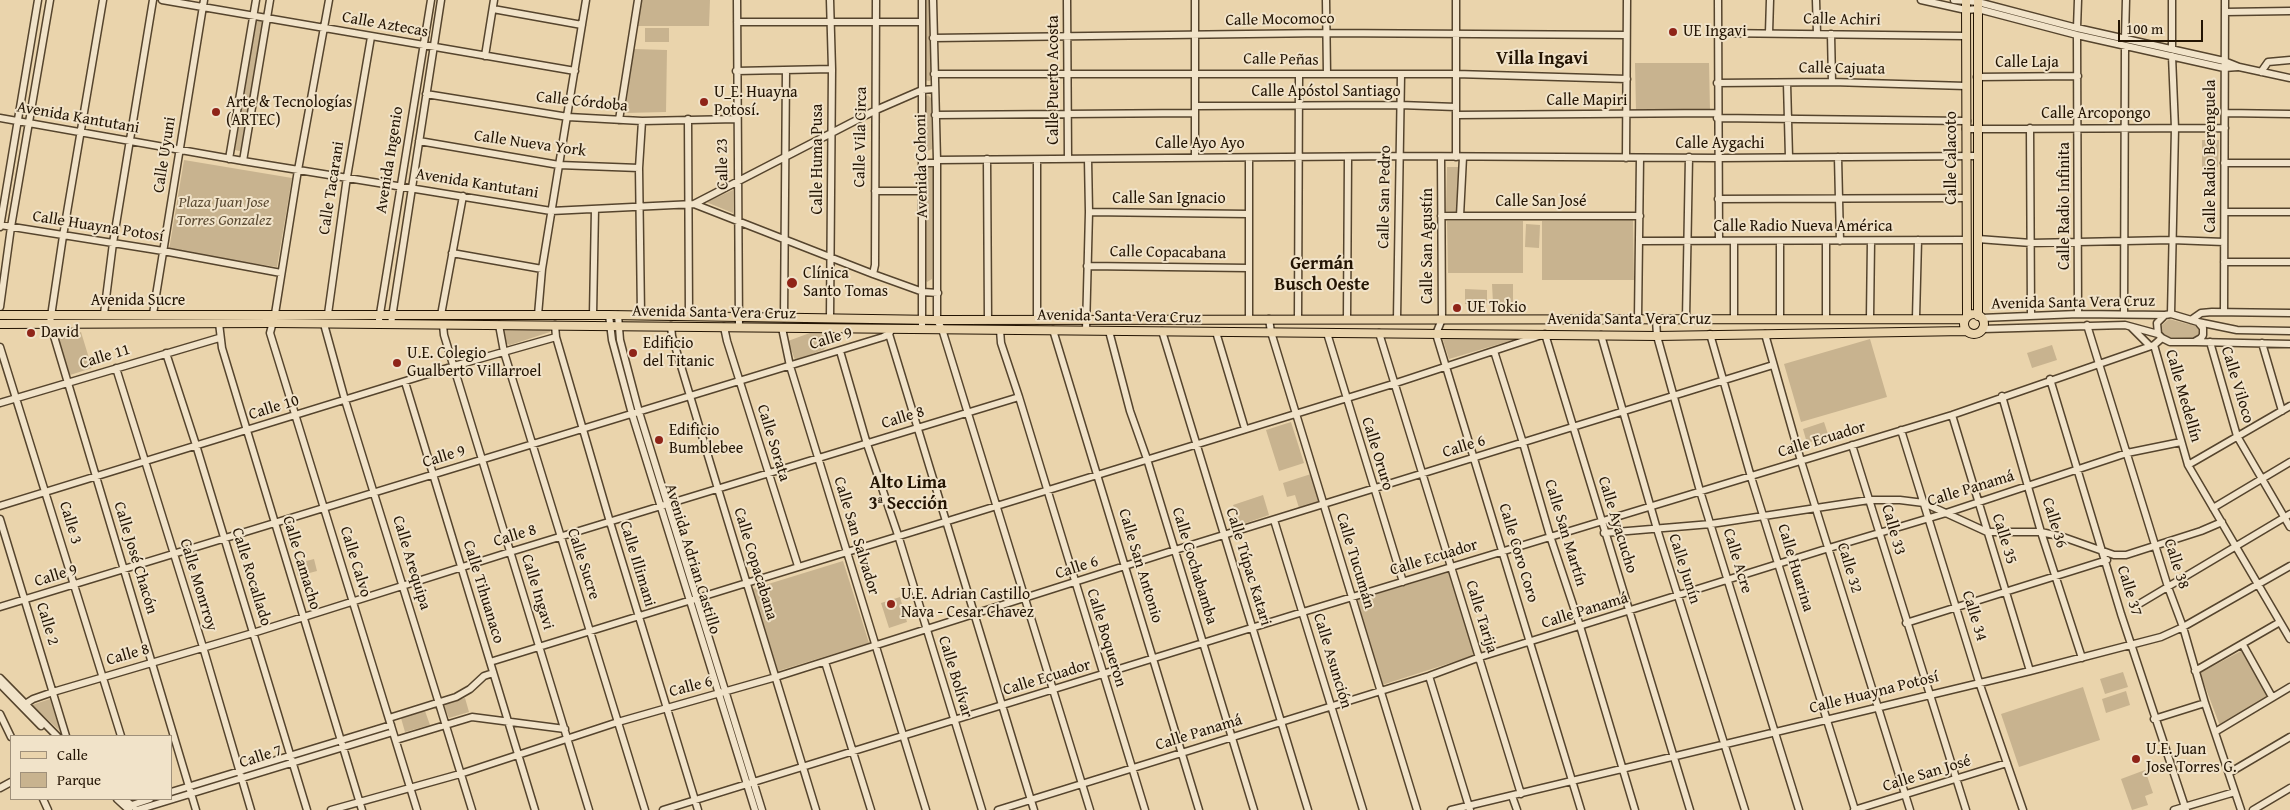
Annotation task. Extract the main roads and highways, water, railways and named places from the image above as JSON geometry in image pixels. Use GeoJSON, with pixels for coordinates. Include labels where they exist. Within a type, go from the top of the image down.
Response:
{"type":"FeatureCollection","features":[{"type":"Feature","properties":{"kind":"main road","name":"Calle Calacoto"},"geometry":{"type":"LineString","coordinates":[[1966,4],[1966,331]]}},
{"type":"Feature","properties":{"kind":"main road","name":"Calle Calacoto"},"geometry":{"type":"LineString","coordinates":[[1978,4],[1978,239],[1982,330]]}},
{"type":"Feature","properties":{"kind":"main road","name":"Avenida Sucre"},"geometry":{"type":"LineString","coordinates":[[0,314],[275,314]]}},
{"type":"Feature","properties":{"kind":"main road","name":"Avenida Santa Vera Cruz"},"geometry":{"type":"LineString","coordinates":[[275,314],[641,315],[922,320],[1980,317]]}},
{"type":"Feature","properties":{"kind":"main road","name":"Avenida Santa Vera Cruz"},"geometry":{"type":"LineString","coordinates":[[273,323],[671,326],[890,332],[942,329],[1657,336],[1966,331],[1972,335],[1982,330]]}},
{"type":"Feature","properties":{"kind":"main road","name":"Avenida Sucre"},"geometry":{"type":"LineString","coordinates":[[0,324],[273,323]]}},
{"type":"Feature","properties":{"kind":"place","name":"UE Ingavi"},"geometry":{"type":"Point","coordinates":[1673,32]}},
{"type":"Feature","properties":{"kind":"place","name":"U_E. Huayna Potosí."},"geometry":{"type":"Point","coordinates":[704,102]}},
{"type":"Feature","properties":{"kind":"place","name":"Arte & Tecnologías (ARTEC)"},"geometry":{"type":"Point","coordinates":[216,112]}},
{"type":"Feature","properties":{"kind":"place","name":"Clínica Santo Tomas"},"geometry":{"type":"Point","coordinates":[792,283]}},
{"type":"Feature","properties":{"kind":"place","name":"UE Tokio"},"geometry":{"type":"Point","coordinates":[1457,308]}},
{"type":"Feature","properties":{"kind":"place","name":"David"},"geometry":{"type":"Point","coordinates":[31,333]}},
{"type":"Feature","properties":{"kind":"place","name":"Edificio del Titanic"},"geometry":{"type":"Point","coordinates":[633,353]}},
{"type":"Feature","properties":{"kind":"place","name":"U.E. Colegio Gualberto Villarroel"},"geometry":{"type":"Point","coordinates":[397,363]}},
{"type":"Feature","properties":{"kind":"place","name":"Edificio Bumblebee"},"geometry":{"type":"Point","coordinates":[659,440]}},
{"type":"Feature","properties":{"kind":"place","name":"U.E. Adrian Castillo Nava - Cesar Chavez"},"geometry":{"type":"Point","coordinates":[891,604]}},
{"type":"Feature","properties":{"kind":"place","name":"U.E. Juan Jose Torres G."},"geometry":{"type":"Point","coordinates":[2136,759]}},
{"type":"Feature","properties":{"kind":"district","name":"Villa Ingavi"},"geometry":{"type":"Point","coordinates":[1542,59]}},
{"type":"Feature","properties":{"kind":"district","name":"Germán Busch Oeste"},"geometry":{"type":"Point","coordinates":[1322,274]}},
{"type":"Feature","properties":{"kind":"district","name":"Alto Lima 3ª Sección"},"geometry":{"type":"Point","coordinates":[908,493]}},
{"type":"Feature","properties":{"kind":"park label","name":"Plaza Juan Jose Torres Gonzalez"},"geometry":{"type":"Point","coordinates":[224,212]}}]}
